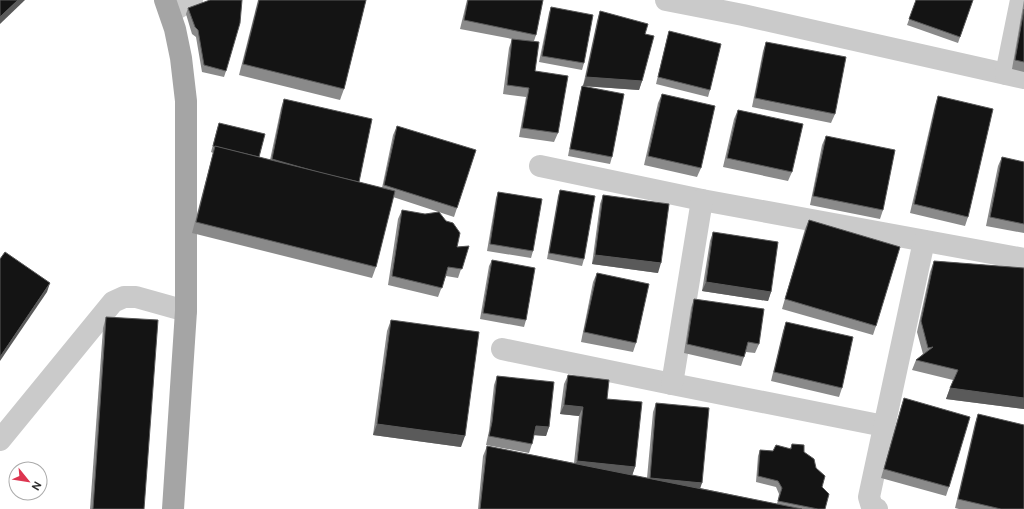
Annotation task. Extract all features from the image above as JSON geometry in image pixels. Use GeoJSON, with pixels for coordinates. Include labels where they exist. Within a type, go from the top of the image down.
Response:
{"type":"FeatureCollection","features":[{"type":"Feature","properties":{"kind":"main road"},"geometry":{"type":"LineString","coordinates":[[167,6],[175,29],[181,58],[186,101],[186,311],[174,509]]}},
{"type":"Feature","properties":{"kind":"street"},"geometry":{"type":"LineString","coordinates":[[167,6],[192,0]]}},
{"type":"Feature","properties":{"kind":"street"},"geometry":{"type":"LineString","coordinates":[[666,0],[745,8],[1015,76],[1021,0]]}},
{"type":"Feature","properties":{"kind":"street"},"geometry":{"type":"LineString","coordinates":[[540,166],[702,200],[1024,259]]}},
{"type":"Feature","properties":{"kind":"street"},"geometry":{"type":"LineString","coordinates":[[672,384],[702,200]]}},
{"type":"Feature","properties":{"kind":"street"},"geometry":{"type":"LineString","coordinates":[[877,509],[872,506],[869,497],[924,241]]}},
{"type":"Feature","properties":{"kind":"street"},"geometry":{"type":"LineString","coordinates":[[0,440],[113,302],[124,297],[136,297],[186,311]]}},
{"type":"Feature","properties":{"kind":"street"},"geometry":{"type":"LineString","coordinates":[[502,349],[884,426]]}},
{"type":"Feature","properties":{"kind":"building"},"geometry":{"type":"Polygon","coordinates":[[[0,0],[18,0],[0,17],[0,0]]]}},
{"type":"Feature","properties":{"kind":"building"},"geometry":{"type":"Polygon","coordinates":[[[210,0],[242,0],[240,23],[226,71],[204,65],[198,30],[195,27],[188,8],[210,0]]]}},
{"type":"Feature","properties":{"kind":"building"},"geometry":{"type":"Polygon","coordinates":[[[259,0],[366,0],[344,89],[243,64],[259,0]]]}},
{"type":"Feature","properties":{"kind":"building"},"geometry":{"type":"Polygon","coordinates":[[[468,0],[543,0],[536,35],[464,20],[468,0]]]}},
{"type":"Feature","properties":{"kind":"building"},"geometry":{"type":"Polygon","coordinates":[[[916,0],[973,0],[960,37],[909,19],[916,0]]]}},
{"type":"Feature","properties":{"kind":"building"},"geometry":{"type":"Polygon","coordinates":[[[551,7],[593,15],[584,63],[542,56],[551,7]]]}},
{"type":"Feature","properties":{"kind":"building"},"geometry":{"type":"Polygon","coordinates":[[[1024,9],[1024,62],[1015,60],[1024,9]]]}},
{"type":"Feature","properties":{"kind":"building"},"geometry":{"type":"Polygon","coordinates":[[[600,11],[648,24],[645,34],[654,36],[642,81],[586,77],[600,11]]]}},
{"type":"Feature","properties":{"kind":"building"},"geometry":{"type":"Polygon","coordinates":[[[669,31],[721,44],[710,90],[658,77],[669,31]]]}},
{"type":"Feature","properties":{"kind":"building"},"geometry":{"type":"Polygon","coordinates":[[[512,39],[539,42],[535,71],[568,76],[558,133],[522,128],[529,88],[507,85],[512,39]]]}},
{"type":"Feature","properties":{"kind":"building"},"geometry":{"type":"Polygon","coordinates":[[[766,42],[846,57],[835,114],[755,98],[766,42]]]}},
{"type":"Feature","properties":{"kind":"building"},"geometry":{"type":"Polygon","coordinates":[[[582,86],[624,94],[612,157],[570,149],[582,86]]]}},
{"type":"Feature","properties":{"kind":"building"},"geometry":{"type":"Polygon","coordinates":[[[662,94],[715,106],[701,168],[648,156],[662,94]]]}},
{"type":"Feature","properties":{"kind":"building"},"geometry":{"type":"Polygon","coordinates":[[[938,96],[993,109],[968,217],[914,204],[938,96]]]}},
{"type":"Feature","properties":{"kind":"building"},"geometry":{"type":"Polygon","coordinates":[[[284,99],[372,119],[359,182],[272,159],[284,99]]]}},
{"type":"Feature","properties":{"kind":"building"},"geometry":{"type":"Polygon","coordinates":[[[738,110],[803,124],[792,172],[727,158],[738,110]]]}},
{"type":"Feature","properties":{"kind":"building"},"geometry":{"type":"Polygon","coordinates":[[[219,123],[265,134],[259,157],[213,146],[219,123]]]}},
{"type":"Feature","properties":{"kind":"building"},"geometry":{"type":"Polygon","coordinates":[[[397,126],[476,150],[457,208],[384,185],[397,126]]]}},
{"type":"Feature","properties":{"kind":"building"},"geometry":{"type":"Polygon","coordinates":[[[826,136],[895,150],[883,210],[813,196],[826,136]]]}},
{"type":"Feature","properties":{"kind":"building"},"geometry":{"type":"Polygon","coordinates":[[[215,146],[395,191],[376,267],[196,222],[215,146]]]}},
{"type":"Feature","properties":{"kind":"building"},"geometry":{"type":"Polygon","coordinates":[[[1002,157],[1024,162],[1024,224],[990,217],[1002,157]]]}},
{"type":"Feature","properties":{"kind":"building"},"geometry":{"type":"Polygon","coordinates":[[[560,190],[595,196],[584,259],[549,253],[560,190]]]}},
{"type":"Feature","properties":{"kind":"building"},"geometry":{"type":"Polygon","coordinates":[[[498,192],[542,199],[533,251],[490,244],[498,192]]]}},
{"type":"Feature","properties":{"kind":"building"},"geometry":{"type":"Polygon","coordinates":[[[603,195],[669,204],[661,263],[595,255],[603,195]]]}},
{"type":"Feature","properties":{"kind":"building"},"geometry":{"type":"Polygon","coordinates":[[[402,210],[425,214],[439,212],[446,221],[453,223],[460,233],[457,247],[469,246],[462,269],[448,267],[442,288],[392,276],[402,210]]]}},
{"type":"Feature","properties":{"kind":"building"},"geometry":{"type":"Polygon","coordinates":[[[809,220],[900,247],[876,326],[785,299],[809,220]]]}},
{"type":"Feature","properties":{"kind":"building"},"geometry":{"type":"Polygon","coordinates":[[[713,232],[778,242],[771,292],[706,282],[713,232]]]}},
{"type":"Feature","properties":{"kind":"building"},"geometry":{"type":"Polygon","coordinates":[[[5,252],[50,283],[0,357],[0,259],[5,252]]]}},
{"type":"Feature","properties":{"kind":"building"},"geometry":{"type":"Polygon","coordinates":[[[492,260],[535,268],[526,320],[483,313],[492,260]]]}},
{"type":"Feature","properties":{"kind":"building"},"geometry":{"type":"Polygon","coordinates":[[[934,261],[1024,268],[1024,398],[950,388],[958,370],[916,360],[933,347],[928,348],[921,321],[934,261]]]}},
{"type":"Feature","properties":{"kind":"building"},"geometry":{"type":"Polygon","coordinates":[[[597,273],[649,284],[636,343],[584,332],[597,273]]]}},
{"type":"Feature","properties":{"kind":"building"},"geometry":{"type":"Polygon","coordinates":[[[694,299],[764,309],[759,344],[748,342],[744,357],[687,344],[694,299]]]}},
{"type":"Feature","properties":{"kind":"building"},"geometry":{"type":"Polygon","coordinates":[[[106,317],[158,320],[144,509],[93,509],[106,317]]]}},
{"type":"Feature","properties":{"kind":"building"},"geometry":{"type":"Polygon","coordinates":[[[391,320],[479,332],[465,436],[377,424],[391,320]]]}},
{"type":"Feature","properties":{"kind":"building"},"geometry":{"type":"Polygon","coordinates":[[[786,322],[853,337],[842,388],[774,372],[786,322]]]}},
{"type":"Feature","properties":{"kind":"building"},"geometry":{"type":"Polygon","coordinates":[[[568,375],[609,380],[607,399],[642,402],[635,467],[577,461],[583,407],[564,405],[568,375]]]}},
{"type":"Feature","properties":{"kind":"building"},"geometry":{"type":"Polygon","coordinates":[[[497,376],[554,382],[549,427],[536,426],[532,444],[489,436],[497,376]]]}},
{"type":"Feature","properties":{"kind":"building"},"geometry":{"type":"Polygon","coordinates":[[[904,398],[970,417],[949,487],[884,469],[904,398]]]}},
{"type":"Feature","properties":{"kind":"building"},"geometry":{"type":"Polygon","coordinates":[[[656,403],[709,408],[702,483],[650,478],[656,403]]]}},
{"type":"Feature","properties":{"kind":"building"},"geometry":{"type":"Polygon","coordinates":[[[978,414],[1024,425],[1024,509],[1001,509],[958,499],[978,414]]]}},
{"type":"Feature","properties":{"kind":"building"},"geometry":{"type":"Polygon","coordinates":[[[792,444],[804,445],[804,452],[814,459],[816,468],[825,476],[822,487],[829,494],[825,509],[778,501],[782,488],[778,481],[758,476],[760,450],[773,451],[776,445],[791,449],[792,444]]]}},
{"type":"Feature","properties":{"kind":"building"},"geometry":{"type":"Polygon","coordinates":[[[487,446],[802,509],[480,509],[487,446]]]}}]}
